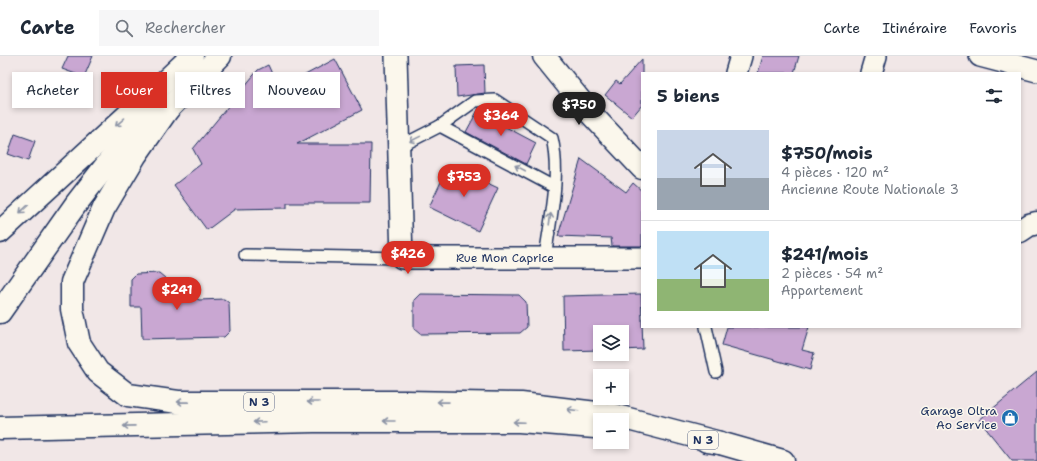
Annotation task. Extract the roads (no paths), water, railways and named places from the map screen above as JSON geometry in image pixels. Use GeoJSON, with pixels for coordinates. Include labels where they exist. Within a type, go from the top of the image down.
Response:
{"type":"FeatureCollection","features":[{"type":"Feature","properties":{"kind":"main road","name":"N 3"},"geometry":{"type":"LineString","coordinates":[[167,79],[192,56]]}},
{"type":"Feature","properties":{"kind":"main road","name":"N 3"},"geometry":{"type":"LineString","coordinates":[[220,56],[168,109],[135,156],[104,208],[72,282],[72,309],[79,343],[98,372],[128,395],[178,402],[407,402],[521,404],[613,415],[783,461]]}},
{"type":"Feature","properties":{"kind":"main road"},"geometry":{"type":"LineString","coordinates":[[544,56],[591,114],[641,167]]}},
{"type":"Feature","properties":{"kind":"main road","name":"N 3"},"geometry":{"type":"LineString","coordinates":[[0,232],[135,108]]}},
{"type":"Feature","properties":{"kind":"main road","name":"N 3"},"geometry":{"type":"LineString","coordinates":[[0,312],[76,204],[132,132],[146,108]]}},
{"type":"Feature","properties":{"kind":"main road","name":"N 3"},"geometry":{"type":"LineString","coordinates":[[132,132],[168,109]]}},
{"type":"Feature","properties":{"kind":"main road"},"geometry":{"type":"LineString","coordinates":[[1021,230],[1029,225],[1037,223]]}},
{"type":"Feature","properties":{"kind":"main road","name":"N 3"},"geometry":{"type":"LineString","coordinates":[[0,428],[314,420],[519,421],[593,426]]}},
{"type":"Feature","properties":{"kind":"main road","name":"N 3"},"geometry":{"type":"LineString","coordinates":[[629,430],[720,443]]}},
{"type":"Feature","properties":{"kind":"street"},"geometry":{"type":"LineString","coordinates":[[396,56],[402,258]]}},
{"type":"Feature","properties":{"kind":"street"},"geometry":{"type":"LineString","coordinates":[[736,72],[741,56]]}},
{"type":"Feature","properties":{"kind":"street"},"geometry":{"type":"LineString","coordinates":[[871,72],[876,56]]}},
{"type":"Feature","properties":{"kind":"street"},"geometry":{"type":"LineString","coordinates":[[980,56],[1037,71]]}},
{"type":"Feature","properties":{"kind":"street","name":"Rue Mon Caprice"},"geometry":{"type":"LineString","coordinates":[[402,258],[641,258]]}},
{"type":"Feature","properties":{"kind":"lane"},"geometry":{"type":"LineString","coordinates":[[399,147],[440,126],[475,101],[495,100],[552,138],[556,154],[554,187],[545,258]]}},
{"type":"Feature","properties":{"kind":"lane"},"geometry":{"type":"LineString","coordinates":[[440,126],[554,187]]}},
{"type":"Feature","properties":{"kind":"lane"},"geometry":{"type":"LineString","coordinates":[[245,255],[402,258]]}},
{"type":"Feature","properties":{"kind":"lane"},"geometry":{"type":"LineString","coordinates":[[706,328],[716,372]]}},
{"type":"Feature","properties":{"kind":"place","name":"Garage Oltra Ao Service"},"geometry":{"type":"Point","coordinates":[1010,418]}}]}
